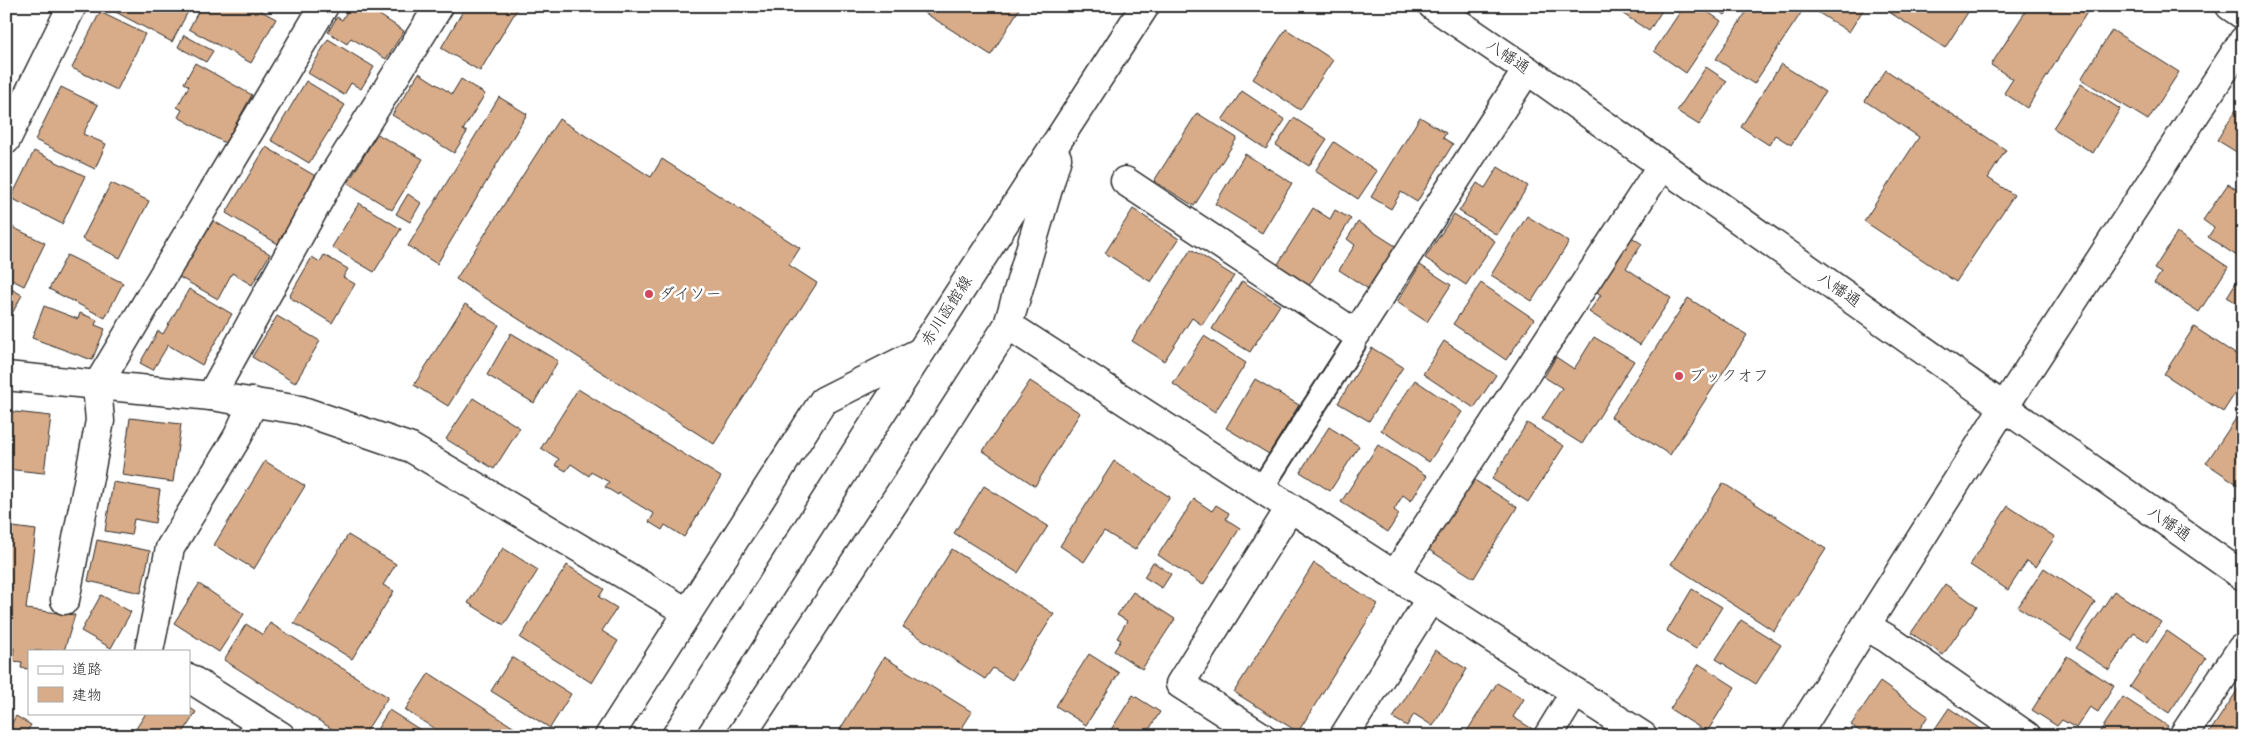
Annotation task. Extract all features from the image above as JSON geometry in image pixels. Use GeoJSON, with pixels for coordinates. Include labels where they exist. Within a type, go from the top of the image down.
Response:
{"type":"FeatureCollection","features":[{"type":"Feature","properties":{"kind":"street"},"geometry":{"type":"LineString","coordinates":[[6,140],[72,6]]}},
{"type":"Feature","properties":{"kind":"street"},"geometry":{"type":"LineString","coordinates":[[65,600],[100,421],[97,386],[324,6]]}},
{"type":"Feature","properties":{"kind":"street"},"geometry":{"type":"LineString","coordinates":[[211,396],[326,187],[439,6]]}},
{"type":"Feature","properties":{"kind":"street","name":"赤川函館線"},"geometry":{"type":"LineString","coordinates":[[676,736],[921,351],[1145,6]]}},
{"type":"Feature","properties":{"kind":"street","name":"八幡通"},"geometry":{"type":"LineString","coordinates":[[1433,6],[1527,70],[2243,576]]}},
{"type":"Feature","properties":{"kind":"street"},"geometry":{"type":"LineString","coordinates":[[2230,6],[2243,15]]}},
{"type":"Feature","properties":{"kind":"street"},"geometry":{"type":"LineString","coordinates":[[1796,736],[2004,407],[2243,41]]}},
{"type":"Feature","properties":{"kind":"street"},"geometry":{"type":"LineString","coordinates":[[1125,181],[1356,334],[1527,70]]}},
{"type":"Feature","properties":{"kind":"street"},"geometry":{"type":"LineString","coordinates":[[741,736],[1008,325],[1065,129]]}},
{"type":"Feature","properties":{"kind":"street"},"geometry":{"type":"LineString","coordinates":[[1395,575],[1662,166]]}},
{"type":"Feature","properties":{"kind":"street"},"geometry":{"type":"LineString","coordinates":[[1008,325],[1643,736]]}},
{"type":"Feature","properties":{"kind":"street"},"geometry":{"type":"LineString","coordinates":[[609,736],[686,612],[823,401],[921,351]]}},
{"type":"Feature","properties":{"kind":"street"},"geometry":{"type":"LineString","coordinates":[[6,376],[211,396],[300,410],[410,448],[686,612]]}},
{"type":"Feature","properties":{"kind":"street"},"geometry":{"type":"LineString","coordinates":[[149,650],[170,548],[238,436],[253,402]]}},
{"type":"Feature","properties":{"kind":"street"},"geometry":{"type":"LineString","coordinates":[[1261,736],[1180,684],[1290,508]]}},
{"type":"Feature","properties":{"kind":"street"},"geometry":{"type":"LineString","coordinates":[[1344,736],[1431,598]]}},
{"type":"Feature","properties":{"kind":"street"},"geometry":{"type":"LineString","coordinates":[[1866,626],[1888,639],[2027,736]]}},
{"type":"Feature","properties":{"kind":"street"},"geometry":{"type":"LineString","coordinates":[[2183,736],[2241,648]]}},
{"type":"Feature","properties":{"kind":"street"},"geometry":{"type":"LineString","coordinates":[[190,679],[280,736]]}},
{"type":"Feature","properties":{"kind":"street"},"geometry":{"type":"LineString","coordinates":[[1548,736],[1575,692]]}},
{"type":"Feature","properties":{"kind":"lane"},"geometry":{"type":"LineString","coordinates":[[1261,489],[1354,344],[1356,334]]}},
{"type":"Feature","properties":{"kind":"building"},"geometry":{"type":"Polygon","coordinates":[[[114,6],[191,6],[172,42],[112,10],[114,6]]]}},
{"type":"Feature","properties":{"kind":"building"},"geometry":{"type":"Polygon","coordinates":[[[201,6],[252,6],[276,19],[251,63],[189,29],[201,6]]]}},
{"type":"Feature","properties":{"kind":"building"},"geometry":{"type":"Polygon","coordinates":[[[350,6],[366,6],[404,31],[386,59],[351,38],[347,44],[328,32],[337,17],[342,20],[350,6]]]}},
{"type":"Feature","properties":{"kind":"building"},"geometry":{"type":"Polygon","coordinates":[[[466,6],[519,6],[480,71],[441,48],[466,6]]]}},
{"type":"Feature","properties":{"kind":"building"},"geometry":{"type":"Polygon","coordinates":[[[914,6],[1021,6],[991,55],[914,6]]]}},
{"type":"Feature","properties":{"kind":"building"},"geometry":{"type":"Polygon","coordinates":[[[1611,6],[1665,6],[1649,31],[1611,6]]]}},
{"type":"Feature","properties":{"kind":"building"},"geometry":{"type":"Polygon","coordinates":[[[1684,6],[1699,6],[1721,21],[1686,73],[1654,51],[1684,6]]]}},
{"type":"Feature","properties":{"kind":"building"},"geometry":{"type":"Polygon","coordinates":[[[1712,6],[1731,6],[1725,15],[1712,6]]]}},
{"type":"Feature","properties":{"kind":"building"},"geometry":{"type":"Polygon","coordinates":[[[1750,6],[1790,6],[1801,13],[1754,84],[1716,59],[1750,6]]]}},
{"type":"Feature","properties":{"kind":"building"},"geometry":{"type":"Polygon","coordinates":[[[1808,6],[1864,6],[1865,7],[1849,32],[1808,6]]]}},
{"type":"Feature","properties":{"kind":"building"},"geometry":{"type":"Polygon","coordinates":[[[1892,6],[1972,6],[1945,48],[1889,12],[1892,6]]]}},
{"type":"Feature","properties":{"kind":"building"},"geometry":{"type":"Polygon","coordinates":[[[2029,6],[2091,6],[2027,108],[2004,93],[2013,79],[1991,65],[2029,6]]]}},
{"type":"Feature","properties":{"kind":"building"},"geometry":{"type":"Polygon","coordinates":[[[100,12],[145,34],[117,90],[72,68],[100,12]]]}},
{"type":"Feature","properties":{"kind":"building"},"geometry":{"type":"Polygon","coordinates":[[[1286,29],[1333,60],[1300,110],[1253,79],[1286,29]]]}},
{"type":"Feature","properties":{"kind":"building"},"geometry":{"type":"Polygon","coordinates":[[[2112,30],[2179,72],[2148,120],[2081,79],[2112,30]]]}},
{"type":"Feature","properties":{"kind":"building"},"geometry":{"type":"Polygon","coordinates":[[[184,35],[213,51],[206,62],[178,47],[184,35]]]}},
{"type":"Feature","properties":{"kind":"building"},"geometry":{"type":"Polygon","coordinates":[[[328,39],[374,67],[361,89],[351,83],[344,95],[308,73],[328,39]]]}},
{"type":"Feature","properties":{"kind":"building"},"geometry":{"type":"Polygon","coordinates":[[[195,63],[252,95],[225,143],[178,117],[182,110],[177,107],[189,86],[184,83],[195,63]]]}},
{"type":"Feature","properties":{"kind":"building"},"geometry":{"type":"Polygon","coordinates":[[[1781,64],[1825,92],[1791,145],[1775,135],[1769,145],[1741,127],[1781,64]]]}},
{"type":"Feature","properties":{"kind":"building"},"geometry":{"type":"Polygon","coordinates":[[[1706,67],[1727,81],[1699,125],[1677,111],[1706,67]]]}},
{"type":"Feature","properties":{"kind":"building"},"geometry":{"type":"Polygon","coordinates":[[[1886,70],[2006,150],[1988,178],[2014,195],[1956,282],[1864,221],[1919,137],[1865,101],[1886,70]]]}},
{"type":"Feature","properties":{"kind":"building"},"geometry":{"type":"Polygon","coordinates":[[[419,73],[452,94],[461,79],[485,94],[463,130],[467,132],[454,153],[392,115],[419,73]]]}},
{"type":"Feature","properties":{"kind":"building"},"geometry":{"type":"Polygon","coordinates":[[[306,81],[345,105],[309,163],[271,140],[306,81]]]}},
{"type":"Feature","properties":{"kind":"building"},"geometry":{"type":"Polygon","coordinates":[[[2081,84],[2120,109],[2093,153],[2053,128],[2081,84]]]}},
{"type":"Feature","properties":{"kind":"building"},"geometry":{"type":"Polygon","coordinates":[[[61,87],[98,105],[83,134],[106,144],[95,169],[35,140],[61,87]]]}},
{"type":"Feature","properties":{"kind":"building"},"geometry":{"type":"Polygon","coordinates":[[[1242,91],[1285,120],[1266,149],[1222,120],[1242,91]]]}},
{"type":"Feature","properties":{"kind":"building"},"geometry":{"type":"Polygon","coordinates":[[[499,97],[527,114],[437,264],[408,246],[499,97]]]}},
{"type":"Feature","properties":{"kind":"building"},"geometry":{"type":"Polygon","coordinates":[[[2236,110],[2243,114],[2243,156],[2217,140],[2236,110]]]}},
{"type":"Feature","properties":{"kind":"building"},"geometry":{"type":"Polygon","coordinates":[[[1197,113],[1237,138],[1194,206],[1154,181],[1197,113]]]}},
{"type":"Feature","properties":{"kind":"building"},"geometry":{"type":"Polygon","coordinates":[[[1420,117],[1446,133],[1443,138],[1453,144],[1417,202],[1401,192],[1391,209],[1371,197],[1420,117]]]}},
{"type":"Feature","properties":{"kind":"building"},"geometry":{"type":"Polygon","coordinates":[[[1294,118],[1327,139],[1309,166],[1276,145],[1294,118]]]}},
{"type":"Feature","properties":{"kind":"building"},"geometry":{"type":"Polygon","coordinates":[[[559,119],[651,177],[662,159],[800,248],[789,265],[817,283],[714,444],[456,279],[559,119]]]}},
{"type":"Feature","properties":{"kind":"building"},"geometry":{"type":"Polygon","coordinates":[[[377,134],[423,159],[392,210],[348,183],[377,134]]]}},
{"type":"Feature","properties":{"kind":"building"},"geometry":{"type":"Polygon","coordinates":[[[1334,142],[1377,171],[1358,199],[1315,171],[1334,142]]]}},
{"type":"Feature","properties":{"kind":"building"},"geometry":{"type":"Polygon","coordinates":[[[266,147],[317,177],[278,244],[226,213],[266,147]]]}},
{"type":"Feature","properties":{"kind":"building"},"geometry":{"type":"Polygon","coordinates":[[[34,151],[85,176],[62,224],[11,198],[34,151]]]}},
{"type":"Feature","properties":{"kind":"building"},"geometry":{"type":"Polygon","coordinates":[[[1245,154],[1292,183],[1262,233],[1215,204],[1245,154]]]}},
{"type":"Feature","properties":{"kind":"building"},"geometry":{"type":"Polygon","coordinates":[[[1498,167],[1528,186],[1497,235],[1459,211],[1477,183],[1485,188],[1498,167]]]}},
{"type":"Feature","properties":{"kind":"building"},"geometry":{"type":"Polygon","coordinates":[[[111,183],[149,201],[120,258],[82,239],[111,183]]]}},
{"type":"Feature","properties":{"kind":"building"},"geometry":{"type":"Polygon","coordinates":[[[2228,184],[2243,194],[2243,260],[2208,237],[2214,228],[2203,220],[2228,184]]]}},
{"type":"Feature","properties":{"kind":"building"},"geometry":{"type":"Polygon","coordinates":[[[408,194],[421,203],[410,222],[396,214],[408,194]]]}},
{"type":"Feature","properties":{"kind":"building"},"geometry":{"type":"Polygon","coordinates":[[[359,203],[401,229],[374,272],[332,247],[359,203]]]}},
{"type":"Feature","properties":{"kind":"building"},"geometry":{"type":"Polygon","coordinates":[[[1313,208],[1330,219],[1335,210],[1351,219],[1305,292],[1273,272],[1313,208]]]}},
{"type":"Feature","properties":{"kind":"building"},"geometry":{"type":"Polygon","coordinates":[[[1133,209],[1179,239],[1151,282],[1105,253],[1133,209]]]}},
{"type":"Feature","properties":{"kind":"building"},"geometry":{"type":"Polygon","coordinates":[[[1454,214],[1495,241],[1466,285],[1425,258],[1454,214]]]}},
{"type":"Feature","properties":{"kind":"building"},"geometry":{"type":"Polygon","coordinates":[[[1527,216],[1569,242],[1532,301],[1491,275],[1527,216]]]}},
{"type":"Feature","properties":{"kind":"building"},"geometry":{"type":"Polygon","coordinates":[[[212,220],[270,254],[252,285],[232,273],[218,299],[179,277],[212,220]]]}},
{"type":"Feature","properties":{"kind":"building"},"geometry":{"type":"Polygon","coordinates":[[[1358,222],[1397,247],[1370,290],[1339,270],[1355,245],[1347,239],[1358,222]]]}},
{"type":"Feature","properties":{"kind":"building"},"geometry":{"type":"Polygon","coordinates":[[[6,224],[45,243],[24,286],[6,277],[6,224]]]}},
{"type":"Feature","properties":{"kind":"building"},"geometry":{"type":"Polygon","coordinates":[[[2177,233],[2228,267],[2199,312],[2154,283],[2161,273],[2154,269],[2177,233]]]}},
{"type":"Feature","properties":{"kind":"building"},"geometry":{"type":"Polygon","coordinates":[[[1630,236],[1642,244],[1626,268],[1671,298],[1640,345],[1589,312],[1601,295],[1594,290],[1630,236]]]}},
{"type":"Feature","properties":{"kind":"building"},"geometry":{"type":"Polygon","coordinates":[[[1191,249],[1234,276],[1202,325],[1192,318],[1164,361],[1132,341],[1191,249]]]}},
{"type":"Feature","properties":{"kind":"building"},"geometry":{"type":"Polygon","coordinates":[[[67,255],[123,283],[105,318],[49,289],[67,255]]]}},
{"type":"Feature","properties":{"kind":"building"},"geometry":{"type":"Polygon","coordinates":[[[324,255],[348,269],[343,277],[355,284],[332,323],[289,297],[312,257],[320,262],[324,255]]]}},
{"type":"Feature","properties":{"kind":"building"},"geometry":{"type":"Polygon","coordinates":[[[1420,265],[1451,285],[1427,322],[1397,302],[1420,265]]]}},
{"type":"Feature","properties":{"kind":"building"},"geometry":{"type":"Polygon","coordinates":[[[2238,279],[2243,281],[2243,307],[2227,297],[2238,279]]]}},
{"type":"Feature","properties":{"kind":"building"},"geometry":{"type":"Polygon","coordinates":[[[1242,281],[1280,305],[1250,352],[1212,329],[1242,281]]]}},
{"type":"Feature","properties":{"kind":"building"},"geometry":{"type":"Polygon","coordinates":[[[1481,283],[1534,319],[1506,360],[1453,324],[1481,283]]]}},
{"type":"Feature","properties":{"kind":"building"},"geometry":{"type":"Polygon","coordinates":[[[6,286],[22,295],[6,325],[6,286]]]}},
{"type":"Feature","properties":{"kind":"building"},"geometry":{"type":"Polygon","coordinates":[[[189,289],[232,314],[202,365],[168,345],[153,370],[140,363],[158,331],[163,334],[189,289]]]}},
{"type":"Feature","properties":{"kind":"building","name":"ブックオフ"},"geometry":{"type":"Polygon","coordinates":[[[1688,298],[1747,335],[1670,455],[1611,417],[1688,298]]]}},
{"type":"Feature","properties":{"kind":"building"},"geometry":{"type":"Polygon","coordinates":[[[465,304],[499,325],[448,406],[414,385],[465,304]]]}},
{"type":"Feature","properties":{"kind":"building"},"geometry":{"type":"Polygon","coordinates":[[[44,306],[78,319],[80,313],[97,320],[95,325],[105,329],[92,360],[32,338],[44,306]]]}},
{"type":"Feature","properties":{"kind":"building"},"geometry":{"type":"Polygon","coordinates":[[[277,316],[320,341],[295,383],[252,357],[277,316]]]}},
{"type":"Feature","properties":{"kind":"building"},"geometry":{"type":"Polygon","coordinates":[[[2194,327],[2243,359],[2243,381],[2223,412],[2164,374],[2194,327]]]}},
{"type":"Feature","properties":{"kind":"building"},"geometry":{"type":"Polygon","coordinates":[[[511,333],[558,361],[534,403],[487,375],[511,333]]]}},
{"type":"Feature","properties":{"kind":"building"},"geometry":{"type":"Polygon","coordinates":[[[1204,336],[1246,363],[1215,412],[1173,384],[1204,336]]]}},
{"type":"Feature","properties":{"kind":"building"},"geometry":{"type":"Polygon","coordinates":[[[1594,337],[1634,361],[1582,444],[1542,419],[1562,388],[1544,377],[1556,357],[1574,369],[1594,337]]]}},
{"type":"Feature","properties":{"kind":"building"},"geometry":{"type":"Polygon","coordinates":[[[1444,341],[1496,375],[1474,408],[1423,374],[1444,341]]]}},
{"type":"Feature","properties":{"kind":"building"},"geometry":{"type":"Polygon","coordinates":[[[1372,348],[1403,367],[1369,421],[1338,403],[1372,348]]]}},
{"type":"Feature","properties":{"kind":"building"},"geometry":{"type":"Polygon","coordinates":[[[1255,379],[1299,405],[1269,454],[1226,428],[1255,379]]]}},
{"type":"Feature","properties":{"kind":"building"},"geometry":{"type":"Polygon","coordinates":[[[1415,380],[1462,412],[1429,462],[1381,430],[1415,380]]]}},
{"type":"Feature","properties":{"kind":"building"},"geometry":{"type":"Polygon","coordinates":[[[1030,381],[1080,413],[1035,486],[983,451],[1030,381]]]}},
{"type":"Feature","properties":{"kind":"building"},"geometry":{"type":"Polygon","coordinates":[[[578,389],[721,477],[684,537],[665,525],[662,530],[649,522],[654,514],[619,493],[618,495],[605,487],[609,482],[591,472],[589,476],[571,464],[566,471],[555,465],[559,459],[541,448],[578,389]]]}},
{"type":"Feature","properties":{"kind":"building"},"geometry":{"type":"Polygon","coordinates":[[[473,398],[520,428],[494,469],[446,439],[473,398]]]}},
{"type":"Feature","properties":{"kind":"building"},"geometry":{"type":"Polygon","coordinates":[[[2243,408],[2243,488],[2206,463],[2243,408]]]}},
{"type":"Feature","properties":{"kind":"building"},"geometry":{"type":"Polygon","coordinates":[[[6,411],[51,416],[44,473],[6,469],[6,411]]]}},
{"type":"Feature","properties":{"kind":"building"},"geometry":{"type":"Polygon","coordinates":[[[130,418],[181,424],[173,482],[122,475],[130,418]]]}},
{"type":"Feature","properties":{"kind":"building"},"geometry":{"type":"Polygon","coordinates":[[[1527,423],[1564,446],[1528,502],[1492,479],[1527,423]]]}},
{"type":"Feature","properties":{"kind":"building"},"geometry":{"type":"Polygon","coordinates":[[[1329,427],[1359,446],[1330,491],[1300,472],[1329,427]]]}},
{"type":"Feature","properties":{"kind":"building"},"geometry":{"type":"Polygon","coordinates":[[[1378,445],[1427,476],[1411,501],[1403,495],[1394,510],[1399,514],[1388,532],[1341,502],[1378,445]]]}},
{"type":"Feature","properties":{"kind":"building"},"geometry":{"type":"Polygon","coordinates":[[[265,461],[305,486],[254,569],[214,545],[265,461]]]}},
{"type":"Feature","properties":{"kind":"building"},"geometry":{"type":"Polygon","coordinates":[[[1114,461],[1170,497],[1135,550],[1104,531],[1084,562],[1060,546],[1114,461]]]}},
{"type":"Feature","properties":{"kind":"building"},"geometry":{"type":"Polygon","coordinates":[[[1473,479],[1517,507],[1474,578],[1429,550],[1473,479]]]}},
{"type":"Feature","properties":{"kind":"building"},"geometry":{"type":"Polygon","coordinates":[[[113,482],[160,490],[155,523],[134,519],[131,535],[105,531],[113,482]]]}},
{"type":"Feature","properties":{"kind":"building"},"geometry":{"type":"Polygon","coordinates":[[[1723,483],[1826,549],[1774,631],[1671,564],[1723,483]]]}},
{"type":"Feature","properties":{"kind":"building"},"geometry":{"type":"Polygon","coordinates":[[[984,486],[1048,526],[1018,573],[954,533],[984,486]]]}},
{"type":"Feature","properties":{"kind":"building"},"geometry":{"type":"Polygon","coordinates":[[[1194,499],[1212,511],[1216,505],[1229,513],[1226,519],[1240,528],[1203,585],[1158,555],[1194,499]]]}},
{"type":"Feature","properties":{"kind":"building"},"geometry":{"type":"Polygon","coordinates":[[[2008,506],[2055,537],[2036,567],[2027,561],[2008,590],[1970,565],[2008,506]]]}},
{"type":"Feature","properties":{"kind":"building"},"geometry":{"type":"Polygon","coordinates":[[[6,526],[36,530],[26,609],[75,615],[64,650],[28,650],[28,669],[21,668],[22,662],[13,661],[14,648],[6,647],[6,526]]]}},
{"type":"Feature","properties":{"kind":"building"},"geometry":{"type":"Polygon","coordinates":[[[348,535],[396,564],[383,585],[394,591],[352,659],[294,623],[348,535]]]}},
{"type":"Feature","properties":{"kind":"building"},"geometry":{"type":"Polygon","coordinates":[[[97,540],[150,551],[141,593],[88,581],[97,540]]]}},
{"type":"Feature","properties":{"kind":"building"},"geometry":{"type":"Polygon","coordinates":[[[503,548],[538,570],[504,625],[468,603],[503,548]]]}},
{"type":"Feature","properties":{"kind":"building"},"geometry":{"type":"Polygon","coordinates":[[[952,549],[1054,614],[1012,680],[993,668],[985,679],[903,627],[952,549]]]}},
{"type":"Feature","properties":{"kind":"building"},"geometry":{"type":"Polygon","coordinates":[[[1153,562],[1171,574],[1162,588],[1144,577],[1153,562]]]}},
{"type":"Feature","properties":{"kind":"building"},"geometry":{"type":"Polygon","coordinates":[[[1314,563],[1378,604],[1298,732],[1234,692],[1314,563]]]}},
{"type":"Feature","properties":{"kind":"building"},"geometry":{"type":"Polygon","coordinates":[[[567,565],[604,589],[599,597],[617,608],[602,631],[618,641],[592,683],[520,638],[567,565]]]}},
{"type":"Feature","properties":{"kind":"building"},"geometry":{"type":"Polygon","coordinates":[[[2044,568],[2095,602],[2071,641],[2018,607],[2044,568]]]}},
{"type":"Feature","properties":{"kind":"building"},"geometry":{"type":"Polygon","coordinates":[[[199,584],[244,614],[219,652],[174,623],[199,584]]]}},
{"type":"Feature","properties":{"kind":"building"},"geometry":{"type":"Polygon","coordinates":[[[1945,584],[1977,606],[1943,655],[1911,633],[1945,584]]]}},
{"type":"Feature","properties":{"kind":"building"},"geometry":{"type":"Polygon","coordinates":[[[1692,589],[1722,607],[1696,649],[1667,631],[1692,589]]]}},
{"type":"Feature","properties":{"kind":"building"},"geometry":{"type":"Polygon","coordinates":[[[2114,591],[2161,622],[2148,642],[2134,633],[2109,670],[2076,648],[2114,591]]]}},
{"type":"Feature","properties":{"kind":"building"},"geometry":{"type":"Polygon","coordinates":[[[1133,592],[1175,619],[1142,669],[1114,651],[1121,640],[1117,638],[1127,621],[1117,615],[1133,592]]]}},
{"type":"Feature","properties":{"kind":"building"},"geometry":{"type":"Polygon","coordinates":[[[101,595],[131,612],[111,648],[81,631],[101,595]]]}},
{"type":"Feature","properties":{"kind":"building"},"geometry":{"type":"Polygon","coordinates":[[[1741,620],[1781,645],[1756,684],[1716,659],[1741,620]]]}},
{"type":"Feature","properties":{"kind":"building"},"geometry":{"type":"Polygon","coordinates":[[[270,623],[388,697],[363,736],[343,736],[224,660],[246,624],[263,635],[270,623]]]}},
{"type":"Feature","properties":{"kind":"building"},"geometry":{"type":"Polygon","coordinates":[[[2167,631],[2206,658],[2169,713],[2130,687],[2167,631]]]}},
{"type":"Feature","properties":{"kind":"building"},"geometry":{"type":"Polygon","coordinates":[[[1435,650],[1467,669],[1433,726],[1414,714],[1407,726],[1393,718],[1435,650]]]}},
{"type":"Feature","properties":{"kind":"building"},"geometry":{"type":"Polygon","coordinates":[[[1089,654],[1119,673],[1086,725],[1056,706],[1089,654]]]}},
{"type":"Feature","properties":{"kind":"building"},"geometry":{"type":"Polygon","coordinates":[[[2067,656],[2114,686],[2098,712],[2090,707],[2076,728],[2062,720],[2057,726],[2032,710],[2067,656]]]}},
{"type":"Feature","properties":{"kind":"building"},"geometry":{"type":"Polygon","coordinates":[[[512,657],[571,694],[550,728],[491,691],[512,657]]]}},
{"type":"Feature","properties":{"kind":"building"},"geometry":{"type":"Polygon","coordinates":[[[884,657],[972,712],[957,736],[836,736],[884,657]]]}},
{"type":"Feature","properties":{"kind":"building"},"geometry":{"type":"Polygon","coordinates":[[[1699,664],[1735,687],[1707,732],[1670,709],[1699,664]]]}},
{"type":"Feature","properties":{"kind":"building"},"geometry":{"type":"Polygon","coordinates":[[[429,673],[527,736],[446,736],[405,710],[429,673]]]}},
{"type":"Feature","properties":{"kind":"building"},"geometry":{"type":"Polygon","coordinates":[[[1880,682],[1928,716],[1915,736],[1867,736],[1851,725],[1880,682]]]}},
{"type":"Feature","properties":{"kind":"building"},"geometry":{"type":"Polygon","coordinates":[[[2243,682],[2243,736],[2214,736],[2209,733],[2243,682]]]}},
{"type":"Feature","properties":{"kind":"building"},"geometry":{"type":"Polygon","coordinates":[[[1497,683],[1524,699],[1513,717],[1539,733],[1537,736],[1464,736],[1497,683]]]}},
{"type":"Feature","properties":{"kind":"building"},"geometry":{"type":"Polygon","coordinates":[[[1133,695],[1160,712],[1145,736],[1107,736],[1133,695]]]}},
{"type":"Feature","properties":{"kind":"building"},"geometry":{"type":"Polygon","coordinates":[[[2123,697],[2168,726],[2162,736],[2097,736],[2123,697]]]}},
{"type":"Feature","properties":{"kind":"building"},"geometry":{"type":"Polygon","coordinates":[[[190,708],[196,712],[181,736],[132,735],[145,714],[190,714],[190,708]]]}},
{"type":"Feature","properties":{"kind":"building"},"geometry":{"type":"Polygon","coordinates":[[[1949,708],[1986,733],[1984,736],[1930,736],[1949,708]]]}},
{"type":"Feature","properties":{"kind":"building"},"geometry":{"type":"Polygon","coordinates":[[[389,710],[430,736],[373,736],[389,710]]]}},
{"type":"Feature","properties":{"kind":"building"},"geometry":{"type":"Polygon","coordinates":[[[16,716],[31,725],[24,736],[11,736],[6,733],[16,716]]]}},
{"type":"Feature","properties":{"kind":"building"},"geometry":{"type":"Polygon","coordinates":[[[1845,728],[1856,736],[1840,736],[1845,728]]]}},
{"type":"Feature","properties":{"kind":"building"},"geometry":{"type":"Polygon","coordinates":[[[971,729],[982,736],[966,736],[971,729]]]}},
{"type":"Feature","properties":{"kind":"place","name":"ダイソー"},"geometry":{"type":"Point","coordinates":[649,294]}},
{"type":"Feature","properties":{"kind":"place","name":"ブックオフ"},"geometry":{"type":"Point","coordinates":[1679,376]}}]}
